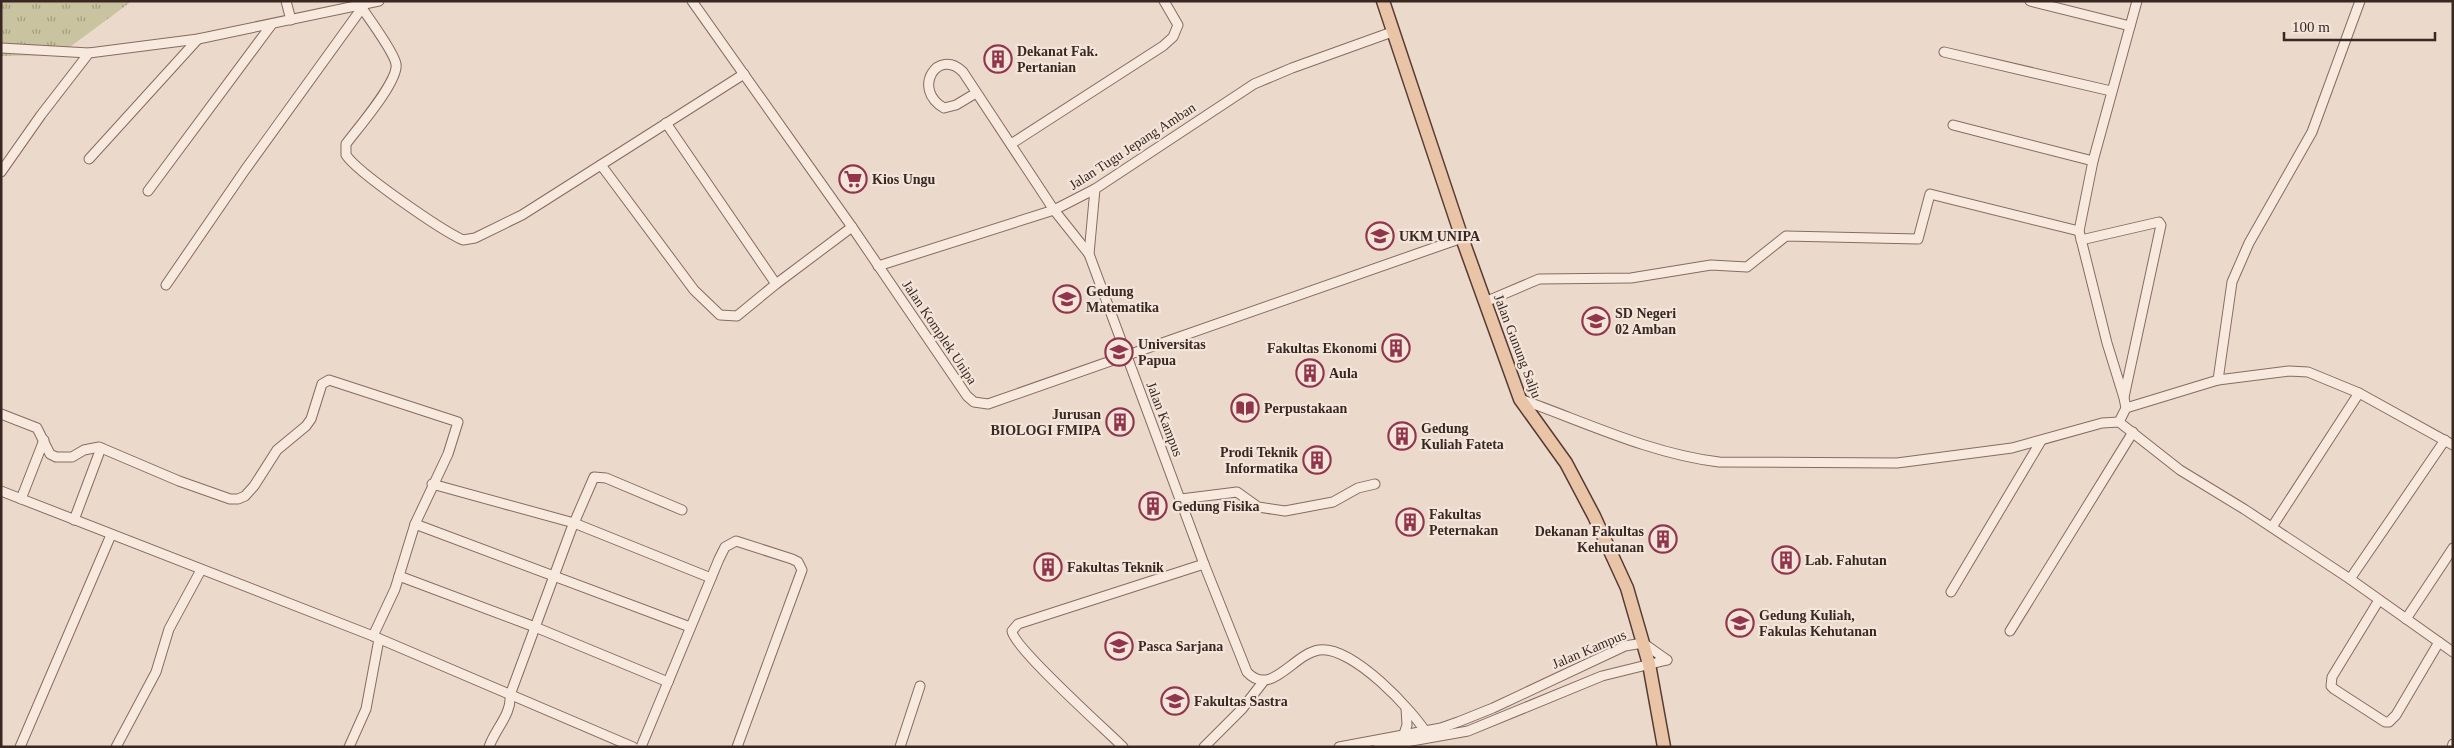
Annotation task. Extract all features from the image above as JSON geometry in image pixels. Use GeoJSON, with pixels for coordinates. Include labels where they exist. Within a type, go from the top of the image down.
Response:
{"type":"FeatureCollection","features":[{"type":"Feature","properties":{"kind":"main road","name":"Jalan Gunung Salju"},"geometry":{"type":"LineString","coordinates":[[1383,1],[1462,238],[1520,399],[1566,463],[1594,516],[1627,588],[1649,664],[1664,747]]}},
{"type":"Feature","properties":{"kind":"street"},"geometry":{"type":"LineString","coordinates":[[286,1],[291,20]]}},
{"type":"Feature","properties":{"kind":"street"},"geometry":{"type":"LineString","coordinates":[[1,48],[89,53],[198,39],[363,7],[379,1]]}},
{"type":"Feature","properties":{"kind":"street","name":"Jalan Komplek Unipa"},"geometry":{"type":"LineString","coordinates":[[692,1],[852,227],[967,396],[974,402],[988,404],[1462,238]]}},
{"type":"Feature","properties":{"kind":"street"},"geometry":{"type":"LineString","coordinates":[[1011,144],[1164,46],[1173,37],[1178,25],[1164,1]]}},
{"type":"Feature","properties":{"kind":"street"},"geometry":{"type":"LineString","coordinates":[[2030,1],[2130,26]]}},
{"type":"Feature","properties":{"kind":"street"},"geometry":{"type":"LineString","coordinates":[[2119,422],[2126,408],[2124,398],[2107,343],[2080,236],[2093,161],[2137,1]]}},
{"type":"Feature","properties":{"kind":"street"},"geometry":{"type":"LineString","coordinates":[[2218,380],[2232,282],[2249,243],[2312,132],[2360,1]]}},
{"type":"Feature","properties":{"kind":"street"},"geometry":{"type":"LineString","coordinates":[[363,7],[394,58],[396,70],[390,83],[346,144],[346,155],[356,166],[386,188],[458,237],[470,240],[522,215],[744,74]]}},
{"type":"Feature","properties":{"kind":"street"},"geometry":{"type":"LineString","coordinates":[[166,285],[245,170],[363,7]]}},
{"type":"Feature","properties":{"kind":"street"},"geometry":{"type":"LineString","coordinates":[[148,191],[272,24]]}},
{"type":"Feature","properties":{"kind":"street","name":"Jalan Tugu Jepang Amban"},"geometry":{"type":"LineString","coordinates":[[878,266],[1054,210],[1095,189],[1254,84],[1292,68],[1392,32]]}},
{"type":"Feature","properties":{"kind":"street"},"geometry":{"type":"LineString","coordinates":[[90,159],[198,39]]}},
{"type":"Feature","properties":{"kind":"street"},"geometry":{"type":"LineString","coordinates":[[1944,52],[2111,91]]}},
{"type":"Feature","properties":{"kind":"street"},"geometry":{"type":"LineString","coordinates":[[1,172],[41,115],[89,53]]}},
{"type":"Feature","properties":{"kind":"street"},"geometry":{"type":"LineString","coordinates":[[951,65],[963,72],[976,93],[956,105],[944,108],[935,103],[928,91],[928,79],[938,66],[951,65]]}},
{"type":"Feature","properties":{"kind":"street","name":"Jalan Kampus"},"geometry":{"type":"LineString","coordinates":[[976,93],[1054,210],[1089,254],[1126,357],[1182,500],[1204,564],[1247,672],[1256,681],[1263,682]]}},
{"type":"Feature","properties":{"kind":"street"},"geometry":{"type":"LineString","coordinates":[[666,123],[776,284]]}},
{"type":"Feature","properties":{"kind":"street"},"geometry":{"type":"LineString","coordinates":[[1953,125],[2093,161]]}},
{"type":"Feature","properties":{"kind":"street"},"geometry":{"type":"LineString","coordinates":[[601,165],[694,290],[720,315],[737,316],[852,227]]}},
{"type":"Feature","properties":{"kind":"street"},"geometry":{"type":"LineString","coordinates":[[1089,254],[1095,189]]}},
{"type":"Feature","properties":{"kind":"street"},"geometry":{"type":"LineString","coordinates":[[1485,302],[1539,279],[1631,278],[1711,265],[1747,267],[1786,236],[1918,239],[1930,194],[2080,236],[2158,222],[2161,225],[2124,398]]}},
{"type":"Feature","properties":{"kind":"street"},"geometry":{"type":"LineString","coordinates":[[2126,408],[2218,380],[2289,371],[2308,372],[2359,393],[2449,443],[2350,579]]}},
{"type":"Feature","properties":{"kind":"street"},"geometry":{"type":"LineString","coordinates":[[1,414],[33,426],[44,440],[50,454],[56,457],[64,458],[90,448],[101,448],[180,481],[238,499],[246,496],[254,486],[277,450],[306,426],[322,384],[330,380],[458,422],[448,454],[432,484],[415,524],[399,576],[376,638],[366,709],[349,747]]}},
{"type":"Feature","properties":{"kind":"street"},"geometry":{"type":"LineString","coordinates":[[2272,527],[2359,393]]}},
{"type":"Feature","properties":{"kind":"street"},"geometry":{"type":"LineString","coordinates":[[1520,399],[1666,452],[1691,459],[1719,462],[1897,463],[2012,448],[2102,423],[2119,422],[2180,470],[2272,527],[2350,579],[2453,652]]}},
{"type":"Feature","properties":{"kind":"street"},"geometry":{"type":"LineString","coordinates":[[2010,631],[2134,432]]}},
{"type":"Feature","properties":{"kind":"street"},"geometry":{"type":"LineString","coordinates":[[21,499],[44,440]]}},
{"type":"Feature","properties":{"kind":"street"},"geometry":{"type":"LineString","coordinates":[[1951,592],[2041,441]]}},
{"type":"Feature","properties":{"kind":"street"},"geometry":{"type":"LineString","coordinates":[[74,520],[101,448]]}},
{"type":"Feature","properties":{"kind":"street"},"geometry":{"type":"LineString","coordinates":[[489,747],[496,730],[509,709],[510,695],[574,523],[594,477],[599,476],[682,510]]}},
{"type":"Feature","properties":{"kind":"street"},"geometry":{"type":"LineString","coordinates":[[432,484],[574,523],[711,578]]}},
{"type":"Feature","properties":{"kind":"street"},"geometry":{"type":"LineString","coordinates":[[1182,500],[1237,492],[1258,507],[1285,511],[1333,502],[1358,488],[1375,484]]}},
{"type":"Feature","properties":{"kind":"street"},"geometry":{"type":"LineString","coordinates":[[1,491],[376,638],[632,747]]}},
{"type":"Feature","properties":{"kind":"street"},"geometry":{"type":"LineString","coordinates":[[415,524],[690,627]]}},
{"type":"Feature","properties":{"kind":"street"},"geometry":{"type":"LineString","coordinates":[[20,747],[111,535]]}},
{"type":"Feature","properties":{"kind":"street"},"geometry":{"type":"LineString","coordinates":[[641,747],[725,547],[736,541],[792,559],[798,562],[802,570],[737,747]]}},
{"type":"Feature","properties":{"kind":"street"},"geometry":{"type":"LineString","coordinates":[[2406,619],[2453,548]]}},
{"type":"Feature","properties":{"kind":"street"},"geometry":{"type":"LineString","coordinates":[[1123,747],[1035,662],[1016,641],[1012,631],[1018,624],[1204,564]]}},
{"type":"Feature","properties":{"kind":"street"},"geometry":{"type":"LineString","coordinates":[[116,747],[156,672],[169,629],[202,570]]}},
{"type":"Feature","properties":{"kind":"street"},"geometry":{"type":"LineString","coordinates":[[399,576],[535,627],[668,682]]}},
{"type":"Feature","properties":{"kind":"street"},"geometry":{"type":"LineString","coordinates":[[2379,600],[2332,678],[2334,689],[2386,722],[2390,722],[2439,642]]}},
{"type":"Feature","properties":{"kind":"street","name":"Jalan Kampus"},"geometry":{"type":"LineString","coordinates":[[1342,746],[1427,733],[1493,708],[1611,652],[1643,643],[1667,660],[1602,676],[1468,731],[1449,736],[1427,733]]}},
{"type":"Feature","properties":{"kind":"street"},"geometry":{"type":"LineString","coordinates":[[1204,747],[1242,709],[1263,682],[1309,652],[1320,650],[1329,651],[1365,670],[1389,688],[1427,733]]}},
{"type":"Feature","properties":{"kind":"street"},"geometry":{"type":"LineString","coordinates":[[900,747],[920,686]]}},
{"type":"Feature","properties":{"kind":"street"},"geometry":{"type":"LineString","coordinates":[[1403,738],[1406,708]]}},
{"type":"Feature","properties":{"kind":"street","name":"Jalan Kampus"},"geometry":{"type":"LineString","coordinates":[[1378,747],[1403,738]]}},
{"type":"Feature","properties":{"kind":"green space"},"geometry":{"type":"Polygon","coordinates":[[[1,1],[132,1],[59,55],[1,56],[1,1]]]}},
{"type":"Feature","properties":{"kind":"place","name":"Dekanat Fak. Pertanian"},"geometry":{"type":"Point","coordinates":[998,59]}},
{"type":"Feature","properties":{"kind":"place","name":"Kios Ungu"},"geometry":{"type":"Point","coordinates":[853,179]}},
{"type":"Feature","properties":{"kind":"place","name":"UKM UNIPA"},"geometry":{"type":"Point","coordinates":[1380,236]}},
{"type":"Feature","properties":{"kind":"place","name":"Gedung Matematika"},"geometry":{"type":"Point","coordinates":[1067,299]}},
{"type":"Feature","properties":{"kind":"place","name":"SD Negeri 02 Amban"},"geometry":{"type":"Point","coordinates":[1596,321]}},
{"type":"Feature","properties":{"kind":"place","name":"Fakultas Ekonomi"},"geometry":{"type":"Point","coordinates":[1396,348]}},
{"type":"Feature","properties":{"kind":"place","name":"Universitas Papua"},"geometry":{"type":"Point","coordinates":[1119,352]}},
{"type":"Feature","properties":{"kind":"place","name":"Aula"},"geometry":{"type":"Point","coordinates":[1310,373]}},
{"type":"Feature","properties":{"kind":"place","name":"Perpustakaan"},"geometry":{"type":"Point","coordinates":[1245,408]}},
{"type":"Feature","properties":{"kind":"place","name":"Jurusan BIOLOGI FMIPA"},"geometry":{"type":"Point","coordinates":[1120,422]}},
{"type":"Feature","properties":{"kind":"place","name":"Gedung Kuliah Fateta"},"geometry":{"type":"Point","coordinates":[1402,436]}},
{"type":"Feature","properties":{"kind":"place","name":"Prodi Teknik Informatika"},"geometry":{"type":"Point","coordinates":[1317,460]}},
{"type":"Feature","properties":{"kind":"place","name":"Gedung Fisika"},"geometry":{"type":"Point","coordinates":[1153,506]}},
{"type":"Feature","properties":{"kind":"place","name":"Fakultas Peternakan"},"geometry":{"type":"Point","coordinates":[1410,522]}},
{"type":"Feature","properties":{"kind":"place","name":"Dekanan Fakultas Kehutanan"},"geometry":{"type":"Point","coordinates":[1663,539]}},
{"type":"Feature","properties":{"kind":"place","name":"Lab. Fahutan"},"geometry":{"type":"Point","coordinates":[1786,560]}},
{"type":"Feature","properties":{"kind":"place","name":"Fakultas Teknik"},"geometry":{"type":"Point","coordinates":[1048,567]}},
{"type":"Feature","properties":{"kind":"place","name":"Gedung Kuliah, Fakulas Kehutanan"},"geometry":{"type":"Point","coordinates":[1740,623]}},
{"type":"Feature","properties":{"kind":"place","name":"Pasca Sarjana"},"geometry":{"type":"Point","coordinates":[1119,646]}},
{"type":"Feature","properties":{"kind":"place","name":"Fakultas Sastra"},"geometry":{"type":"Point","coordinates":[1175,701]}}]}
